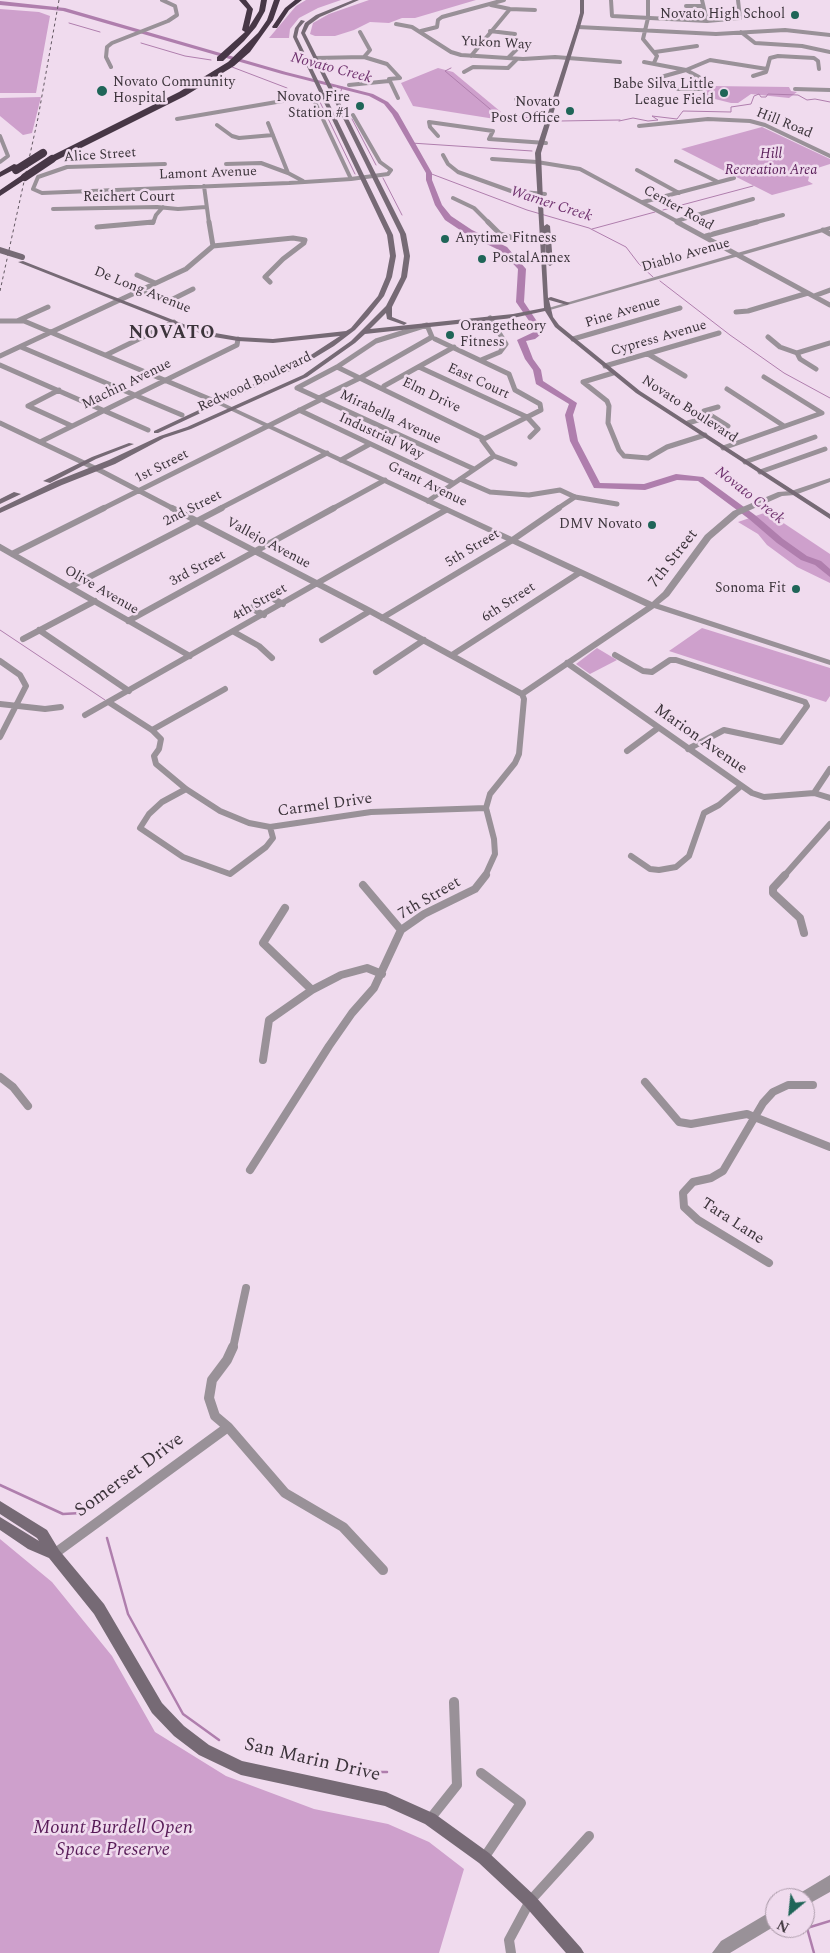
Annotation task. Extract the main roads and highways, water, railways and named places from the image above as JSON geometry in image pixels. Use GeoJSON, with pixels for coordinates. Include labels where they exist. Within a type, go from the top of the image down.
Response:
{"type":"FeatureCollection","features":[{"type":"Feature","properties":{"kind":"highway"},"geometry":{"type":"LineString","coordinates":[[242,0],[250,9],[242,40]]}},
{"type":"Feature","properties":{"kind":"highway"},"geometry":{"type":"LineString","coordinates":[[83,134],[179,87],[219,60],[242,40],[257,20],[264,0]]}},
{"type":"Feature","properties":{"kind":"highway"},"geometry":{"type":"LineString","coordinates":[[245,52],[270,20],[277,0]]}},
{"type":"Feature","properties":{"kind":"highway"},"geometry":{"type":"LineString","coordinates":[[0,194],[52,159],[182,94],[231,64],[268,35],[287,8],[299,0]]}},
{"type":"Feature","properties":{"kind":"highway"},"geometry":{"type":"LineString","coordinates":[[0,175],[46,152]]}},
{"type":"Feature","properties":{"kind":"highway"},"geometry":{"type":"LineString","coordinates":[[0,181],[16,168]]}},
{"type":"Feature","properties":{"kind":"highway"},"geometry":{"type":"LineString","coordinates":[[0,203],[14,186]]}},
{"type":"Feature","properties":{"kind":"main road","name":"Redwood Boulevard"},"geometry":{"type":"LineString","coordinates":[[0,502],[292,368],[324,350],[350,331],[372,308],[389,277],[393,250],[384,220],[294,37],[300,23],[317,12],[349,0]]}},
{"type":"Feature","properties":{"kind":"main road","name":"Redwood Boulevard"},"geometry":{"type":"LineString","coordinates":[[0,511],[51,486],[96,469],[162,437],[189,428],[312,372],[369,330],[389,306],[404,277],[407,249],[403,234],[303,33],[307,24],[323,12],[357,0]]}},
{"type":"Feature","properties":{"kind":"main road"},"geometry":{"type":"LineString","coordinates":[[581,27],[582,0]]}},
{"type":"Feature","properties":{"kind":"main road"},"geometry":{"type":"LineString","coordinates":[[548,309],[552,299],[545,241],[540,162],[543,143],[581,27],[587,0]]}},
{"type":"Feature","properties":{"kind":"main road"},"geometry":{"type":"LineString","coordinates":[[305,59],[315,58]]}},
{"type":"Feature","properties":{"kind":"main road","name":"Novato Boulevard"},"geometry":{"type":"LineString","coordinates":[[545,241],[546,306],[556,326],[613,373],[830,517]]}},
{"type":"Feature","properties":{"kind":"main road","name":"De Long Avenue"},"geometry":{"type":"LineString","coordinates":[[0,250],[49,272],[238,340],[369,330]]}},
{"type":"Feature","properties":{"kind":"main road","name":"De Long Avenue"},"geometry":{"type":"LineString","coordinates":[[0,255],[71,276],[174,322],[205,333],[238,340],[254,340],[311,337],[350,331]]}},
{"type":"Feature","properties":{"kind":"main road"},"geometry":{"type":"LineString","coordinates":[[49,272],[53,271],[71,276]]}},
{"type":"Feature","properties":{"kind":"main road"},"geometry":{"type":"LineString","coordinates":[[382,291],[397,293]]}},
{"type":"Feature","properties":{"kind":"main road"},"geometry":{"type":"LineString","coordinates":[[545,294],[541,303],[530,312],[556,326]]}},
{"type":"Feature","properties":{"kind":"main road"},"geometry":{"type":"LineString","coordinates":[[552,299],[567,303]]}},
{"type":"Feature","properties":{"kind":"main road"},"geometry":{"type":"LineString","coordinates":[[389,306],[389,318],[404,323]]}},
{"type":"Feature","properties":{"kind":"main road","name":"Diablo Avenue"},"geometry":{"type":"LineString","coordinates":[[489,316],[548,309]]}},
{"type":"Feature","properties":{"kind":"main road"},"geometry":{"type":"LineString","coordinates":[[369,330],[404,323],[478,320],[489,316]]}},
{"type":"Feature","properties":{"kind":"main road"},"geometry":{"type":"LineString","coordinates":[[369,330],[489,316]]}},
{"type":"Feature","properties":{"kind":"main road"},"geometry":{"type":"LineString","coordinates":[[369,330],[386,332],[387,337]]}},
{"type":"Feature","properties":{"kind":"main road"},"geometry":{"type":"LineString","coordinates":[[311,337],[326,341],[327,346],[324,350]]}},
{"type":"Feature","properties":{"kind":"main road","name":"San Marin Drive"},"geometry":{"type":"LineString","coordinates":[[0,1506],[42,1534],[54,1554],[100,1608],[138,1678],[158,1708],[179,1732],[204,1750],[241,1768],[386,1799],[430,1819],[484,1858],[530,1901],[576,1953]]}},
{"type":"Feature","properties":{"kind":"main road","name":"San Marin Drive"},"geometry":{"type":"LineString","coordinates":[[0,1523],[33,1546],[54,1554]]}},
{"type":"Feature","properties":{"kind":"waterway","name":"Novato Creek"},"geometry":{"type":"LineString","coordinates":[[0,3],[63,9],[284,73],[371,95],[386,103],[395,113],[429,173],[429,180],[439,205],[448,218],[469,232],[504,249],[522,269],[520,302],[540,332],[532,337],[521,340],[529,359],[537,370],[539,382],[573,403],[569,415],[574,441],[597,486],[645,487],[676,477],[700,479],[752,517],[780,541],[804,558],[818,563],[830,574]]}},
{"type":"Feature","properties":{"kind":"waterway"},"geometry":{"type":"LineString","coordinates":[[69,23],[100,32]]}},
{"type":"Feature","properties":{"kind":"waterway"},"geometry":{"type":"LineString","coordinates":[[141,43],[185,56],[211,60]]}},
{"type":"Feature","properties":{"kind":"waterway"},"geometry":{"type":"LineString","coordinates":[[232,67],[287,88]]}},
{"type":"Feature","properties":{"kind":"waterway"},"geometry":{"type":"LineString","coordinates":[[451,68],[445,71],[496,114],[540,119]]}},
{"type":"Feature","properties":{"kind":"waterway","name":"Novato Creek"},"geometry":{"type":"LineString","coordinates":[[341,91],[342,87]]}},
{"type":"Feature","properties":{"kind":"waterway"},"geometry":{"type":"LineString","coordinates":[[619,121],[633,118],[648,121],[658,120],[652,116],[677,119],[683,111],[731,112],[731,107],[751,104],[754,96],[759,94],[761,97],[766,97],[768,94],[798,95],[807,100],[815,99],[830,102]]}},
{"type":"Feature","properties":{"kind":"waterway"},"geometry":{"type":"LineString","coordinates":[[319,100],[355,174]]}},
{"type":"Feature","properties":{"kind":"waterway"},"geometry":{"type":"LineString","coordinates":[[352,119],[376,165]]}},
{"type":"Feature","properties":{"kind":"waterway"},"geometry":{"type":"LineString","coordinates":[[560,121],[620,120]]}},
{"type":"Feature","properties":{"kind":"waterway"},"geometry":{"type":"LineString","coordinates":[[411,143],[532,151]]}},
{"type":"Feature","properties":{"kind":"waterway","name":"Warner Creek"},"geometry":{"type":"LineString","coordinates":[[429,173],[527,210],[589,228],[626,247],[639,264],[653,277]]}},
{"type":"Feature","properties":{"kind":"waterway"},"geometry":{"type":"LineString","coordinates":[[383,178],[402,215]]}},
{"type":"Feature","properties":{"kind":"waterway"},"geometry":{"type":"LineString","coordinates":[[663,210],[753,186]]}},
{"type":"Feature","properties":{"kind":"waterway"},"geometry":{"type":"LineString","coordinates":[[592,229],[655,212]]}},
{"type":"Feature","properties":{"kind":"waterway","name":"Warner Creek"},"geometry":{"type":"LineString","coordinates":[[660,281],[730,335],[784,373],[830,398]]}},
{"type":"Feature","properties":{"kind":"waterway"},"geometry":{"type":"LineString","coordinates":[[0,630],[105,700]]}},
{"type":"Feature","properties":{"kind":"waterway"},"geometry":{"type":"LineString","coordinates":[[0,1485],[63,1514],[81,1513]]}},
{"type":"Feature","properties":{"kind":"waterway"},"geometry":{"type":"LineString","coordinates":[[107,1538],[128,1614],[183,1714],[219,1740]]}},
{"type":"Feature","properties":{"kind":"waterway"},"geometry":{"type":"LineString","coordinates":[[359,1772],[387,1772]]}},
{"type":"Feature","properties":{"kind":"waterway"},"geometry":{"type":"LineString","coordinates":[[814,1953],[807,1928],[830,1921]]}},
{"type":"Feature","properties":{"kind":"railway"},"geometry":{"type":"LineString","coordinates":[[0,291],[38,118],[59,0]]}},
{"type":"Feature","properties":{"kind":"place","name":"Novato High School"},"geometry":{"type":"Point","coordinates":[795,15]}},
{"type":"Feature","properties":{"kind":"place","name":"Novato Community Hospital"},"geometry":{"type":"Point","coordinates":[102,91]}},
{"type":"Feature","properties":{"kind":"place","name":"Babe Silva Little League Field"},"geometry":{"type":"Point","coordinates":[724,93]}},
{"type":"Feature","properties":{"kind":"place","name":"Novato Fire Station #1"},"geometry":{"type":"Point","coordinates":[360,106]}},
{"type":"Feature","properties":{"kind":"place","name":"Novato Post Office"},"geometry":{"type":"Point","coordinates":[570,111]}},
{"type":"Feature","properties":{"kind":"place","name":"Anytime Fitness"},"geometry":{"type":"Point","coordinates":[445,239]}},
{"type":"Feature","properties":{"kind":"place","name":"PostalAnnex"},"geometry":{"type":"Point","coordinates":[482,259]}},
{"type":"Feature","properties":{"kind":"place","name":"Orangetheory Fitness"},"geometry":{"type":"Point","coordinates":[450,335]}},
{"type":"Feature","properties":{"kind":"place","name":"DMV Novato"},"geometry":{"type":"Point","coordinates":[652,525]}},
{"type":"Feature","properties":{"kind":"place","name":"Sonoma Fit"},"geometry":{"type":"Point","coordinates":[796,589]}},
{"type":"Feature","properties":{"kind":"district","name":"NOVATO"},"geometry":{"type":"Point","coordinates":[172,334]}},
{"type":"Feature","properties":{"kind":"park label","name":"Hill Recreation Area"},"geometry":{"type":"Point","coordinates":[771,164]}},
{"type":"Feature","properties":{"kind":"park label","name":"Mount Burdell Open Space Preserve"},"geometry":{"type":"Point","coordinates":[113,1840]}}]}
